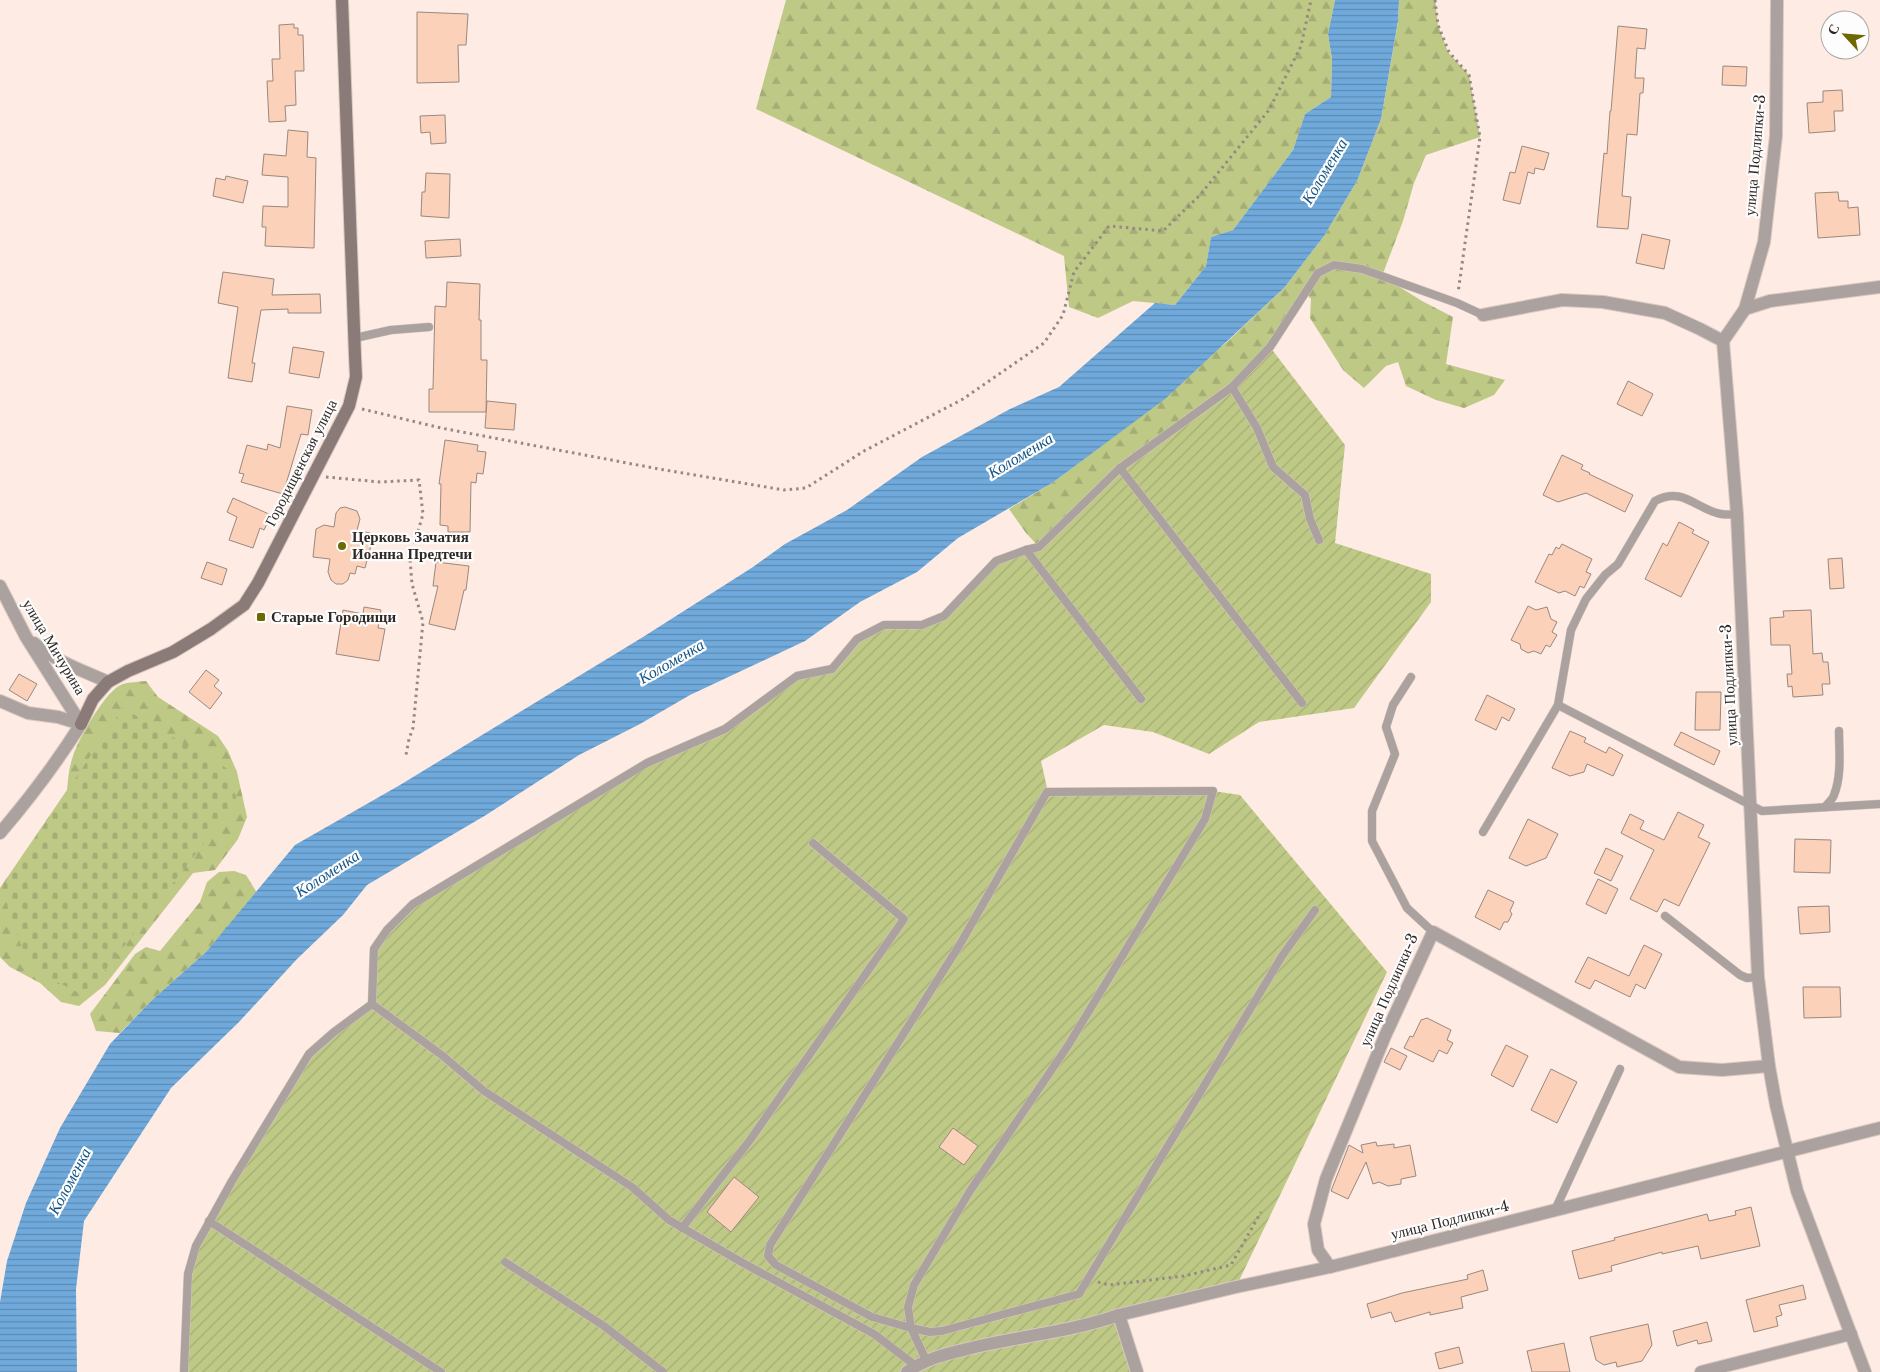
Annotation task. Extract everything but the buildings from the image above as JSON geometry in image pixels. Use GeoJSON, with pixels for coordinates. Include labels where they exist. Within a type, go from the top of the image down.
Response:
{"type":"FeatureCollection","features":[{"type":"Feature","properties":{"kind":"street","name":"Городищенская улица"},"geometry":{"type":"LineString","coordinates":[[81,724],[93,699],[108,682],[128,671],[173,652],[211,629],[244,605],[258,583],[350,406],[356,377],[342,0]]}},
{"type":"Feature","properties":{"kind":"street","name":"улица Подлипки-3"},"geometry":{"type":"LineString","coordinates":[[1777,0],[1776,136],[1764,242],[1745,309],[1722,341],[1737,514],[1758,977],[1769,1066],[1776,1105],[1788,1150]]}},
{"type":"Feature","properties":{"kind":"street"},"geometry":{"type":"LineString","coordinates":[[1745,309],[1770,301],[1880,287]]}},
{"type":"Feature","properties":{"kind":"street"},"geometry":{"type":"LineString","coordinates":[[1483,315],[1562,300],[1604,302],[1665,313],[1722,341]]}},
{"type":"Feature","properties":{"kind":"street","name":"улица Мичурина"},"geometry":{"type":"LineString","coordinates":[[0,586],[26,637],[81,724]]}},
{"type":"Feature","properties":{"kind":"street"},"geometry":{"type":"LineString","coordinates":[[26,637],[42,651],[62,663],[108,682]]}},
{"type":"Feature","properties":{"kind":"street"},"geometry":{"type":"LineString","coordinates":[[0,701],[28,713],[50,715],[81,724],[45,777],[0,833]]}},
{"type":"Feature","properties":{"kind":"street","name":"улица Подлипки-3"},"geometry":{"type":"LineString","coordinates":[[1330,1267],[1318,1250],[1314,1224],[1326,1179],[1385,1036],[1433,932],[1679,1067],[1722,1070],[1769,1066]]}},
{"type":"Feature","properties":{"kind":"street","name":"улица Подлипки-4"},"geometry":{"type":"LineString","coordinates":[[916,1366],[1007,1340],[1102,1321],[1236,1287],[1330,1267],[1880,1128]]}},
{"type":"Feature","properties":{"kind":"street"},"geometry":{"type":"LineString","coordinates":[[1788,1150],[1798,1191],[1865,1372]]}},
{"type":"Feature","properties":{"kind":"street"},"geometry":{"type":"LineString","coordinates":[[1119,1316],[1137,1372]]}},
{"type":"Feature","properties":{"kind":"street"},"geometry":{"type":"LineString","coordinates":[[1700,1372],[1851,1334]]}},
{"type":"Feature","properties":{"kind":"lane"},"geometry":{"type":"LineString","coordinates":[[372,1004],[374,949],[387,930],[413,904],[648,763],[725,728],[797,676],[832,670],[857,639],[884,625],[922,625],[944,616],[996,561],[1040,547],[1120,468],[1232,387],[1270,346],[1318,273],[1334,265],[1362,269],[1457,303],[1483,315]]}},
{"type":"Feature","properties":{"kind":"lane"},"geometry":{"type":"LineString","coordinates":[[355,338],[391,330],[430,327]]}},
{"type":"Feature","properties":{"kind":"lane"},"geometry":{"type":"LineString","coordinates":[[1232,387],[1258,428],[1273,467],[1305,496],[1310,519],[1319,540]]}},
{"type":"Feature","properties":{"kind":"lane"},"geometry":{"type":"LineString","coordinates":[[1120,468],[1302,703]]}},
{"type":"Feature","properties":{"kind":"lane"},"geometry":{"type":"LineString","coordinates":[[1483,832],[1558,705],[1571,630],[1586,599],[1605,575],[1618,564],[1655,501],[1664,496],[1678,495],[1720,514],[1737,514]]}},
{"type":"Feature","properties":{"kind":"lane"},"geometry":{"type":"LineString","coordinates":[[1026,550],[1141,699]]}},
{"type":"Feature","properties":{"kind":"lane"},"geometry":{"type":"LineString","coordinates":[[1411,677],[1393,705],[1386,728],[1394,754],[1372,811],[1372,841],[1407,908],[1433,932]]}},
{"type":"Feature","properties":{"kind":"lane"},"geometry":{"type":"LineString","coordinates":[[1558,705],[1762,811],[1880,804]]}},
{"type":"Feature","properties":{"kind":"lane"},"geometry":{"type":"LineString","coordinates":[[1825,807],[1834,796],[1837,782],[1840,759],[1839,731]]}},
{"type":"Feature","properties":{"kind":"lane"},"geometry":{"type":"LineString","coordinates":[[916,1366],[918,1345],[911,1328],[908,1307],[914,1285],[970,1192],[1069,1044],[1205,820],[1213,791],[1047,792],[959,946],[770,1245],[768,1256],[776,1265],[872,1317],[911,1328],[930,1332],[942,1331],[1079,1294],[1282,956],[1315,910]]}},
{"type":"Feature","properties":{"kind":"lane"},"geometry":{"type":"LineString","coordinates":[[682,1228],[750,1140],[904,919],[813,843]]}},
{"type":"Feature","properties":{"kind":"lane"},"geometry":{"type":"LineString","coordinates":[[1665,916],[1740,975],[1747,978],[1758,977]]}},
{"type":"Feature","properties":{"kind":"lane"},"geometry":{"type":"LineString","coordinates":[[184,1372],[188,1274],[196,1246],[232,1181],[309,1054],[334,1032],[372,1004]]}},
{"type":"Feature","properties":{"kind":"lane"},"geometry":{"type":"LineString","coordinates":[[372,1004],[444,1056],[484,1091],[632,1187],[682,1228],[743,1264],[874,1334],[916,1366]]}},
{"type":"Feature","properties":{"kind":"lane"},"geometry":{"type":"LineString","coordinates":[[1555,1210],[1620,1069]]}},
{"type":"Feature","properties":{"kind":"lane"},"geometry":{"type":"LineString","coordinates":[[209,1221],[441,1372]]}},
{"type":"Feature","properties":{"kind":"lane"},"geometry":{"type":"LineString","coordinates":[[505,1262],[604,1326],[663,1372]]}},
{"type":"Feature","properties":{"kind":"path"},"geometry":{"type":"LineString","coordinates":[[350,406],[441,428],[640,466],[784,490],[806,488],[864,451],[962,399],[1044,343],[1063,316],[1074,272],[1109,226],[1163,231],[1200,195],[1269,110],[1301,46],[1311,0]]}},
{"type":"Feature","properties":{"kind":"path"},"geometry":{"type":"LineString","coordinates":[[1435,0],[1438,25],[1448,52],[1469,75],[1480,137],[1457,303]]}},
{"type":"Feature","properties":{"kind":"path"},"geometry":{"type":"LineString","coordinates":[[313,477],[380,482],[419,480],[422,514],[410,559],[412,584],[423,622],[413,728],[406,755]]}},
{"type":"Feature","properties":{"kind":"path"},"geometry":{"type":"LineString","coordinates":[[1088,1279],[1110,1285],[1184,1276],[1231,1265],[1260,1212]]}},
{"type":"Feature","properties":{"kind":"green space"},"geometry":{"type":"Polygon","coordinates":[[[786,0],[1335,0],[1328,34],[1332,59],[1331,97],[1305,114],[1293,150],[1233,230],[1211,237],[1206,266],[1175,305],[1133,301],[1098,318],[1069,307],[1064,256],[756,109],[786,0]]]}},
{"type":"Feature","properties":{"kind":"green space"},"geometry":{"type":"Polygon","coordinates":[[[1399,0],[1435,0],[1438,25],[1448,52],[1469,75],[1480,137],[1426,155],[1414,183],[1403,221],[1382,276],[1422,301],[1453,317],[1446,364],[1505,380],[1494,395],[1464,408],[1436,400],[1406,386],[1398,362],[1386,366],[1364,388],[1343,370],[1310,318],[1311,299],[1305,292],[1270,347],[1232,387],[1039,547],[1026,533],[1009,509],[1052,483],[1085,458],[1227,342],[1284,288],[1324,236],[1357,181],[1381,119],[1398,22],[1399,0]]]}},
{"type":"Feature","properties":{"kind":"green space"},"geometry":{"type":"Polygon","coordinates":[[[1270,347],[1345,445],[1335,543],[1431,574],[1431,602],[1354,708],[1259,722],[1209,754],[1153,732],[1104,725],[1041,761],[1048,792],[1213,791],[1240,795],[1387,972],[1236,1287],[1119,1315],[1137,1372],[184,1372],[188,1274],[196,1246],[309,1054],[372,1004],[374,949],[413,904],[647,763],[725,729],[797,676],[832,669],[857,639],[884,625],[922,625],[944,616],[996,561],[1040,547],[1120,468],[1232,387],[1270,347]]]}},
{"type":"Feature","properties":{"kind":"green space"},"geometry":{"type":"Polygon","coordinates":[[[146,681],[158,697],[218,736],[228,751],[237,772],[247,817],[238,839],[215,870],[193,873],[105,985],[79,1006],[61,1002],[40,983],[10,967],[0,957],[0,888],[67,790],[69,773],[76,749],[101,705],[116,688],[123,684],[146,681]]]}},
{"type":"Feature","properties":{"kind":"green space"},"geometry":{"type":"Polygon","coordinates":[[[123,708],[228,769],[237,801],[85,996],[29,968],[1,888],[123,708]]]}},
{"type":"Feature","properties":{"kind":"green space"},"geometry":{"type":"Polygon","coordinates":[[[234,871],[246,875],[257,893],[206,952],[152,1000],[120,1033],[96,1031],[90,1014],[135,954],[146,947],[160,951],[200,902],[207,882],[219,872],[234,871]]]}},
{"type":"Feature","properties":{"kind":"water","name":"Коломенка"},"geometry":{"type":"Polygon","coordinates":[[[1335,0],[1399,0],[1398,21],[1381,119],[1357,181],[1324,236],[1284,288],[1165,399],[1052,483],[958,538],[917,572],[860,602],[805,641],[690,695],[640,724],[579,755],[486,815],[367,885],[343,915],[297,959],[239,1022],[171,1088],[84,1221],[76,1289],[77,1372],[0,1372],[0,1302],[7,1261],[26,1203],[60,1128],[110,1044],[152,1000],[206,952],[295,845],[400,785],[643,637],[753,567],[785,544],[847,510],[922,457],[1010,409],[1059,387],[1155,303],[1175,305],[1206,266],[1211,237],[1233,230],[1293,150],[1305,114],[1331,97],[1332,59],[1328,34],[1335,0]]]}},
{"type":"Feature","properties":{"kind":"place","name":"Церковь Зачатия Иоанна Предтечи"},"geometry":{"type":"Point","coordinates":[342,546]}},
{"type":"Feature","properties":{"kind":"place","name":"Старые Городищи"},"geometry":{"type":"Point","coordinates":[261,617]}}]}
